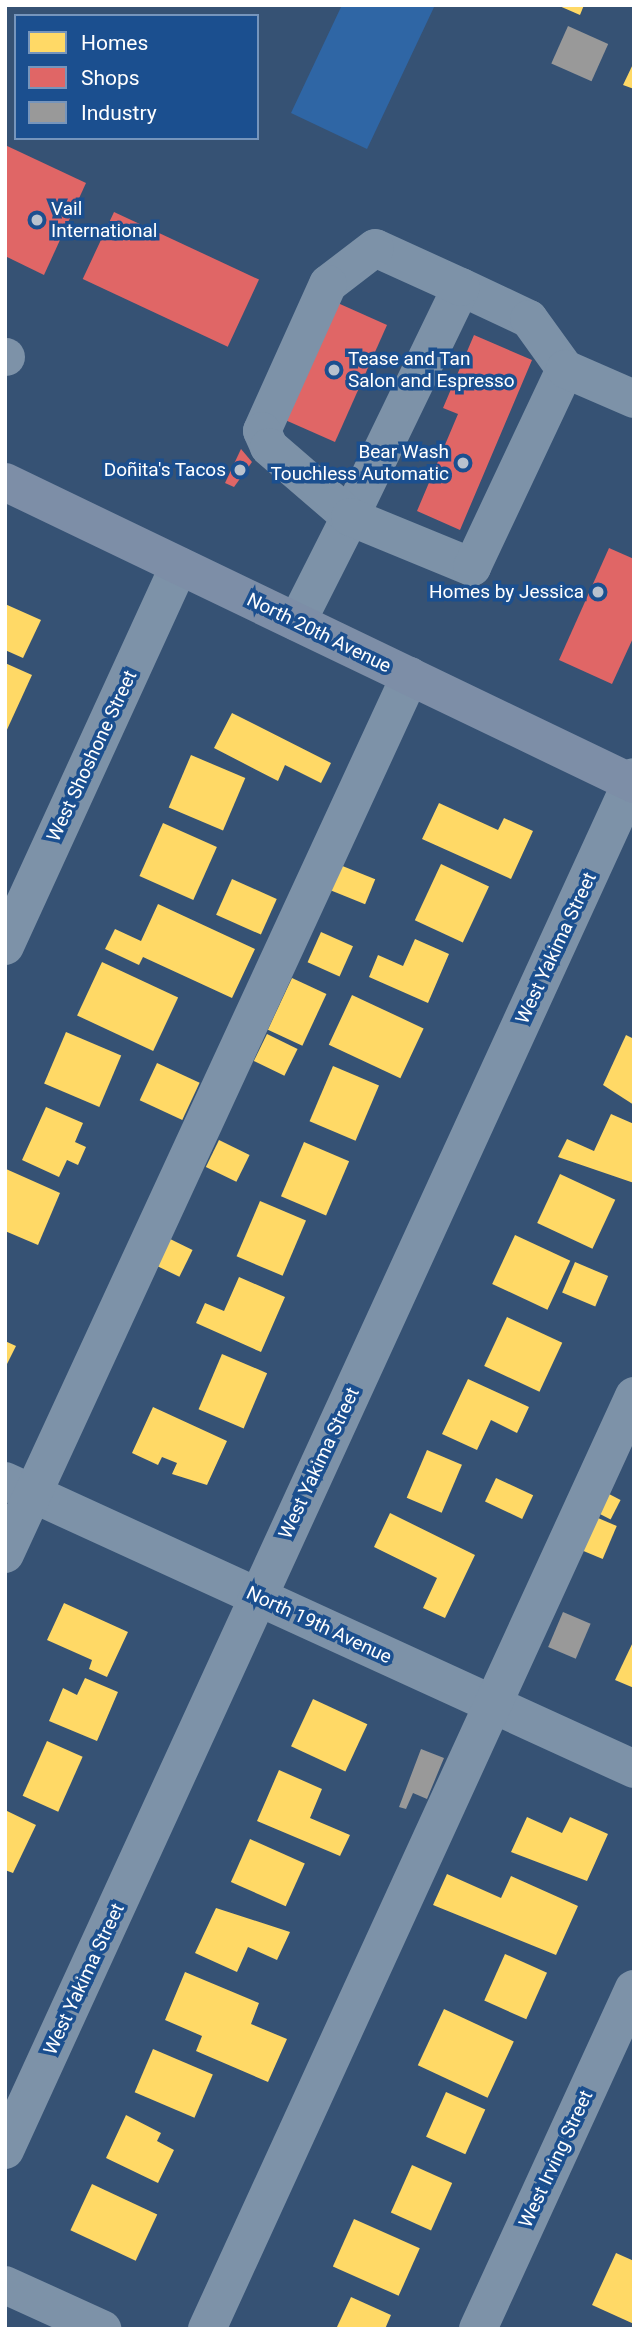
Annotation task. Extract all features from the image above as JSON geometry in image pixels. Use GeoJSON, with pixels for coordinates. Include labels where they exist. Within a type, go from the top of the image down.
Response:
{"type":"FeatureCollection","features":[{"type":"Feature","properties":{"kind":"main road","name":"North 20th Avenue"},"geometry":{"type":"LineString","coordinates":[[5,482],[633,781]]}},
{"type":"Feature","properties":{"kind":"street"},"geometry":{"type":"LineString","coordinates":[[565,369],[472,567],[350,517],[269,447],[262,431],[328,284],[375,248],[529,319],[565,369],[634,399]]}},
{"type":"Feature","properties":{"kind":"street"},"geometry":{"type":"LineString","coordinates":[[297,622],[461,287]]}},
{"type":"Feature","properties":{"kind":"street","name":"West Shoshone Street"},"geometry":{"type":"LineString","coordinates":[[5,946],[180,566]]}},
{"type":"Feature","properties":{"kind":"street"},"geometry":{"type":"LineString","coordinates":[[5,1554],[19,1487],[410,676]]}},
{"type":"Feature","properties":{"kind":"street","name":"West Yakima Street"},"geometry":{"type":"LineString","coordinates":[[5,2150],[633,781]]}},
{"type":"Feature","properties":{"kind":"street"},"geometry":{"type":"LineString","coordinates":[[207,2329],[634,1396]]}},
{"type":"Feature","properties":{"kind":"street","name":"North 19th Avenue"},"geometry":{"type":"LineString","coordinates":[[19,1487],[634,1769]]}},
{"type":"Feature","properties":{"kind":"street","name":"West Irving Street"},"geometry":{"type":"LineString","coordinates":[[478,2329],[634,1989]]}},
{"type":"Feature","properties":{"kind":"street"},"geometry":{"type":"LineString","coordinates":[[5,2285],[102,2329]]}},
{"type":"Feature","properties":{"kind":"shaded area"},"geometry":{"type":"Polygon","coordinates":[[[342,5],[435,5],[367,149],[291,113],[342,5]]]}},
{"type":"Feature","properties":{"kind":"building: Homes"},"geometry":{"type":"Polygon","coordinates":[[[557,5],[584,5],[580,15],[557,5]]]}},
{"type":"Feature","properties":{"kind":"building: Homes"},"geometry":{"type":"Polygon","coordinates":[[[634,62],[634,89],[623,85],[634,62]]]}},
{"type":"Feature","properties":{"kind":"building: Homes"},"geometry":{"type":"Polygon","coordinates":[[[5,604],[41,620],[23,658],[5,650],[5,604]]]}},
{"type":"Feature","properties":{"kind":"building: Homes"},"geometry":{"type":"Polygon","coordinates":[[[5,663],[32,675],[5,734],[5,663]]]}},
{"type":"Feature","properties":{"kind":"building: Homes"},"geometry":{"type":"Polygon","coordinates":[[[232,713],[331,763],[321,783],[285,765],[278,781],[214,748],[232,713]]]}},
{"type":"Feature","properties":{"kind":"building: Homes"},"geometry":{"type":"Polygon","coordinates":[[[191,755],[245,778],[223,831],[169,807],[191,755]]]}},
{"type":"Feature","properties":{"kind":"building: Homes"},"geometry":{"type":"Polygon","coordinates":[[[439,803],[498,830],[504,818],[533,831],[511,879],[422,839],[439,803]]]}},
{"type":"Feature","properties":{"kind":"building: Homes"},"geometry":{"type":"Polygon","coordinates":[[[163,823],[217,847],[193,900],[139,876],[163,823]]]}},
{"type":"Feature","properties":{"kind":"building: Homes"},"geometry":{"type":"Polygon","coordinates":[[[441,864],[489,886],[463,943],[415,920],[441,864]]]}},
{"type":"Feature","properties":{"kind":"building: Homes"},"geometry":{"type":"Polygon","coordinates":[[[340,865],[375,879],[365,904],[330,890],[340,865]]]}},
{"type":"Feature","properties":{"kind":"building: Homes"},"geometry":{"type":"Polygon","coordinates":[[[232,879],[277,899],[261,935],[216,915],[232,879]]]}},
{"type":"Feature","properties":{"kind":"building: Homes"},"geometry":{"type":"Polygon","coordinates":[[[158,904],[255,949],[232,998],[143,957],[139,965],[105,949],[115,929],[141,941],[158,904]]]}},
{"type":"Feature","properties":{"kind":"building: Homes"},"geometry":{"type":"Polygon","coordinates":[[[321,932],[353,946],[340,976],[308,962],[321,932]]]}},
{"type":"Feature","properties":{"kind":"building: Homes"},"geometry":{"type":"Polygon","coordinates":[[[415,939],[449,954],[428,1003],[369,977],[378,955],[403,966],[415,939]]]}},
{"type":"Feature","properties":{"kind":"building: Homes"},"geometry":{"type":"Polygon","coordinates":[[[102,962],[178,997],[153,1051],[77,1015],[102,962]]]}},
{"type":"Feature","properties":{"kind":"building: Homes"},"geometry":{"type":"Polygon","coordinates":[[[292,978],[326,994],[302,1046],[268,1030],[292,978]]]}},
{"type":"Feature","properties":{"kind":"building: Homes"},"geometry":{"type":"Polygon","coordinates":[[[352,995],[424,1028],[400,1078],[329,1045],[352,995]]]}},
{"type":"Feature","properties":{"kind":"building: Homes"},"geometry":{"type":"Polygon","coordinates":[[[66,1032],[121,1055],[99,1107],[44,1084],[66,1032]]]}},
{"type":"Feature","properties":{"kind":"building: Homes"},"geometry":{"type":"Polygon","coordinates":[[[267,1034],[298,1049],[284,1076],[254,1061],[267,1034]]]}},
{"type":"Feature","properties":{"kind":"building: Homes"},"geometry":{"type":"Polygon","coordinates":[[[626,1035],[634,1039],[634,1105],[603,1085],[626,1035]]]}},
{"type":"Feature","properties":{"kind":"building: Homes"},"geometry":{"type":"Polygon","coordinates":[[[157,1063],[200,1083],[182,1120],[140,1100],[157,1063]]]}},
{"type":"Feature","properties":{"kind":"building: Homes"},"geometry":{"type":"Polygon","coordinates":[[[333,1066],[379,1086],[356,1141],[310,1121],[333,1066]]]}},
{"type":"Feature","properties":{"kind":"building: Homes"},"geometry":{"type":"Polygon","coordinates":[[[46,1107],[83,1123],[75,1142],[86,1147],[78,1165],[67,1160],[59,1177],[22,1160],[46,1107]]]}},
{"type":"Feature","properties":{"kind":"building: Homes"},"geometry":{"type":"Polygon","coordinates":[[[611,1114],[634,1124],[634,1183],[558,1157],[567,1139],[594,1151],[611,1114]]]}},
{"type":"Feature","properties":{"kind":"building: Homes"},"geometry":{"type":"Polygon","coordinates":[[[219,1140],[250,1155],[236,1182],[206,1167],[219,1140]]]}},
{"type":"Feature","properties":{"kind":"building: Homes"},"geometry":{"type":"Polygon","coordinates":[[[304,1142],[349,1161],[326,1215],[281,1196],[304,1142]]]}},
{"type":"Feature","properties":{"kind":"building: Homes"},"geometry":{"type":"Polygon","coordinates":[[[6,1169],[60,1193],[38,1245],[5,1231],[6,1169]]]}},
{"type":"Feature","properties":{"kind":"building: Homes"},"geometry":{"type":"Polygon","coordinates":[[[560,1174],[615,1200],[592,1249],[537,1223],[560,1174]]]}},
{"type":"Feature","properties":{"kind":"building: Homes"},"geometry":{"type":"Polygon","coordinates":[[[260,1201],[306,1221],[283,1276],[237,1256],[260,1201]]]}},
{"type":"Feature","properties":{"kind":"building: Homes"},"geometry":{"type":"Polygon","coordinates":[[[162,1235],[193,1250],[179,1277],[149,1262],[162,1235]]]}},
{"type":"Feature","properties":{"kind":"building: Homes"},"geometry":{"type":"Polygon","coordinates":[[[515,1235],[570,1261],[547,1310],[492,1284],[515,1235]]]}},
{"type":"Feature","properties":{"kind":"building: Homes"},"geometry":{"type":"Polygon","coordinates":[[[575,1262],[608,1276],[595,1306],[562,1292],[575,1262]]]}},
{"type":"Feature","properties":{"kind":"building: Homes"},"geometry":{"type":"Polygon","coordinates":[[[239,1277],[285,1297],[261,1352],[196,1323],[205,1303],[224,1311],[239,1277]]]}},
{"type":"Feature","properties":{"kind":"building: Homes"},"geometry":{"type":"Polygon","coordinates":[[[507,1317],[562,1343],[539,1392],[484,1366],[507,1317]]]}},
{"type":"Feature","properties":{"kind":"building: Homes"},"geometry":{"type":"Polygon","coordinates":[[[5,1341],[16,1346],[5,1368],[5,1341]]]}},
{"type":"Feature","properties":{"kind":"building: Homes"},"geometry":{"type":"Polygon","coordinates":[[[222,1354],[267,1373],[244,1428],[199,1409],[222,1354]]]}},
{"type":"Feature","properties":{"kind":"building: Homes"},"geometry":{"type":"Polygon","coordinates":[[[468,1379],[529,1407],[517,1433],[491,1420],[477,1450],[442,1434],[468,1379]]]}},
{"type":"Feature","properties":{"kind":"building: Homes"},"geometry":{"type":"Polygon","coordinates":[[[153,1407],[227,1441],[207,1485],[172,1474],[177,1463],[162,1457],[158,1465],[132,1453],[153,1407]]]}},
{"type":"Feature","properties":{"kind":"building: Homes"},"geometry":{"type":"Polygon","coordinates":[[[427,1450],[462,1465],[442,1513],[407,1498],[427,1450]]]}},
{"type":"Feature","properties":{"kind":"building: Homes"},"geometry":{"type":"Polygon","coordinates":[[[496,1478],[533,1495],[522,1519],[485,1502],[496,1478]]]}},
{"type":"Feature","properties":{"kind":"building: Homes"},"geometry":{"type":"Polygon","coordinates":[[[609,1494],[621,1500],[611,1520],[599,1514],[609,1494]]]}},
{"type":"Feature","properties":{"kind":"building: Homes"},"geometry":{"type":"Polygon","coordinates":[[[390,1513],[475,1555],[445,1618],[423,1608],[437,1578],[374,1547],[390,1513]]]}},
{"type":"Feature","properties":{"kind":"building: Homes"},"geometry":{"type":"Polygon","coordinates":[[[591,1515],[617,1526],[603,1559],[577,1548],[591,1515]]]}},
{"type":"Feature","properties":{"kind":"building: Homes"},"geometry":{"type":"Polygon","coordinates":[[[64,1603],[128,1632],[107,1677],[89,1669],[92,1660],[47,1640],[64,1603]]]}},
{"type":"Feature","properties":{"kind":"building: Homes"},"geometry":{"type":"Polygon","coordinates":[[[634,1640],[634,1688],[615,1680],[634,1640]]]}},
{"type":"Feature","properties":{"kind":"building: Homes"},"geometry":{"type":"Polygon","coordinates":[[[85,1678],[118,1692],[97,1741],[49,1721],[63,1688],[77,1695],[85,1678]]]}},
{"type":"Feature","properties":{"kind":"building: Homes"},"geometry":{"type":"Polygon","coordinates":[[[313,1699],[367,1724],[345,1771],[291,1746],[313,1699]]]}},
{"type":"Feature","properties":{"kind":"building: Homes"},"geometry":{"type":"Polygon","coordinates":[[[47,1741],[83,1757],[58,1812],[23,1796],[47,1741]]]}},
{"type":"Feature","properties":{"kind":"building: Homes"},"geometry":{"type":"Polygon","coordinates":[[[279,1770],[322,1789],[310,1818],[350,1835],[340,1856],[257,1821],[279,1770]]]}},
{"type":"Feature","properties":{"kind":"building: Homes"},"geometry":{"type":"Polygon","coordinates":[[[5,1810],[36,1825],[13,1873],[5,1870],[5,1810]]]}},
{"type":"Feature","properties":{"kind":"building: Homes"},"geometry":{"type":"Polygon","coordinates":[[[527,1817],[562,1833],[570,1817],[608,1834],[587,1881],[511,1852],[527,1817]]]}},
{"type":"Feature","properties":{"kind":"building: Homes"},"geometry":{"type":"Polygon","coordinates":[[[250,1839],[305,1863],[286,1906],[231,1882],[250,1839]]]}},
{"type":"Feature","properties":{"kind":"building: Homes"},"geometry":{"type":"Polygon","coordinates":[[[447,1874],[501,1898],[511,1876],[578,1906],[556,1955],[433,1905],[447,1874]]]}},
{"type":"Feature","properties":{"kind":"building: Homes"},"geometry":{"type":"Polygon","coordinates":[[[216,1908],[290,1932],[277,1960],[248,1947],[237,1972],[195,1953],[216,1908]]]}},
{"type":"Feature","properties":{"kind":"building: Homes"},"geometry":{"type":"Polygon","coordinates":[[[505,1954],[547,1973],[526,2019],[484,2001],[505,1954]]]}},
{"type":"Feature","properties":{"kind":"building: Homes"},"geometry":{"type":"Polygon","coordinates":[[[185,1972],[259,2003],[251,2024],[287,2039],[268,2082],[196,2051],[202,2036],[165,2020],[185,1972]]]}},
{"type":"Feature","properties":{"kind":"building: Homes"},"geometry":{"type":"Polygon","coordinates":[[[444,2009],[514,2042],[488,2098],[418,2065],[444,2009]]]}},
{"type":"Feature","properties":{"kind":"building: Homes"},"geometry":{"type":"Polygon","coordinates":[[[153,2049],[213,2074],[194,2118],[135,2092],[153,2049]]]}},
{"type":"Feature","properties":{"kind":"building: Homes"},"geometry":{"type":"Polygon","coordinates":[[[446,2092],[485,2109],[465,2154],[426,2137],[446,2092]]]}},
{"type":"Feature","properties":{"kind":"building: Homes"},"geometry":{"type":"Polygon","coordinates":[[[126,2115],[161,2133],[157,2141],[174,2150],[158,2183],[106,2158],[126,2115]]]}},
{"type":"Feature","properties":{"kind":"building: Homes"},"geometry":{"type":"Polygon","coordinates":[[[412,2165],[452,2183],[431,2230],[391,2213],[412,2165]]]}},
{"type":"Feature","properties":{"kind":"building: Homes"},"geometry":{"type":"Polygon","coordinates":[[[92,2184],[157,2214],[136,2261],[70,2230],[92,2184]]]}},
{"type":"Feature","properties":{"kind":"building: Homes"},"geometry":{"type":"Polygon","coordinates":[[[354,2219],[420,2248],[399,2296],[333,2267],[354,2219]]]}},
{"type":"Feature","properties":{"kind":"building: Homes"},"geometry":{"type":"Polygon","coordinates":[[[616,2253],[634,2261],[634,2324],[592,2305],[616,2253]]]}},
{"type":"Feature","properties":{"kind":"building: Homes"},"geometry":{"type":"Polygon","coordinates":[[[351,2297],[391,2315],[385,2329],[336,2329],[351,2297]]]}},
{"type":"Feature","properties":{"kind":"building: Shops","name":"Vail International"},"geometry":{"type":"Polygon","coordinates":[[[5,145],[86,183],[44,275],[5,256],[5,145]]]}},
{"type":"Feature","properties":{"kind":"building: Shops"},"geometry":{"type":"Polygon","coordinates":[[[114,212],[259,280],[228,347],[83,279],[114,212]]]}},
{"type":"Feature","properties":{"kind":"building: Shops"},"geometry":{"type":"Polygon","coordinates":[[[331,300],[387,325],[335,442],[258,408],[331,300]]]}},
{"type":"Feature","properties":{"kind":"building: Shops","name":"Bear Wash Touchless Automatic"},"geometry":{"type":"Polygon","coordinates":[[[474,335],[532,360],[460,530],[417,511],[458,414],[443,408],[474,335]]]}},
{"type":"Feature","properties":{"kind":"building: Shops","name":"Doñita's Tacos"},"geometry":{"type":"Polygon","coordinates":[[[241,449],[252,462],[234,487],[225,483],[241,449]]]}},
{"type":"Feature","properties":{"kind":"building: Shops"},"geometry":{"type":"Polygon","coordinates":[[[609,548],[634,559],[634,636],[612,684],[559,660],[609,548]]]}},
{"type":"Feature","properties":{"kind":"building: Industry"},"geometry":{"type":"Polygon","coordinates":[[[568,26],[608,44],[592,81],[551,63],[568,26]]]}},
{"type":"Feature","properties":{"kind":"building: Industry"},"geometry":{"type":"Polygon","coordinates":[[[563,1612],[591,1624],[576,1659],[548,1647],[563,1612]]]}},
{"type":"Feature","properties":{"kind":"building: Industry"},"geometry":{"type":"Polygon","coordinates":[[[421,1749],[444,1758],[427,1799],[413,1793],[406,1809],[399,1807],[421,1749]]]}},
{"type":"Feature","properties":{"kind":"place","name":"Vail International"},"geometry":{"type":"Point","coordinates":[37,220]}},
{"type":"Feature","properties":{"kind":"place","name":"Tease and Tan Salon and Espresso"},"geometry":{"type":"Point","coordinates":[334,370]}},
{"type":"Feature","properties":{"kind":"place","name":"Bear Wash Touchless Automatic"},"geometry":{"type":"Point","coordinates":[463,463]}},
{"type":"Feature","properties":{"kind":"place","name":"Doñita's Tacos"},"geometry":{"type":"Point","coordinates":[240,470]}},
{"type":"Feature","properties":{"kind":"place","name":"Homes by Jessica"},"geometry":{"type":"Point","coordinates":[598,592]}}]}
